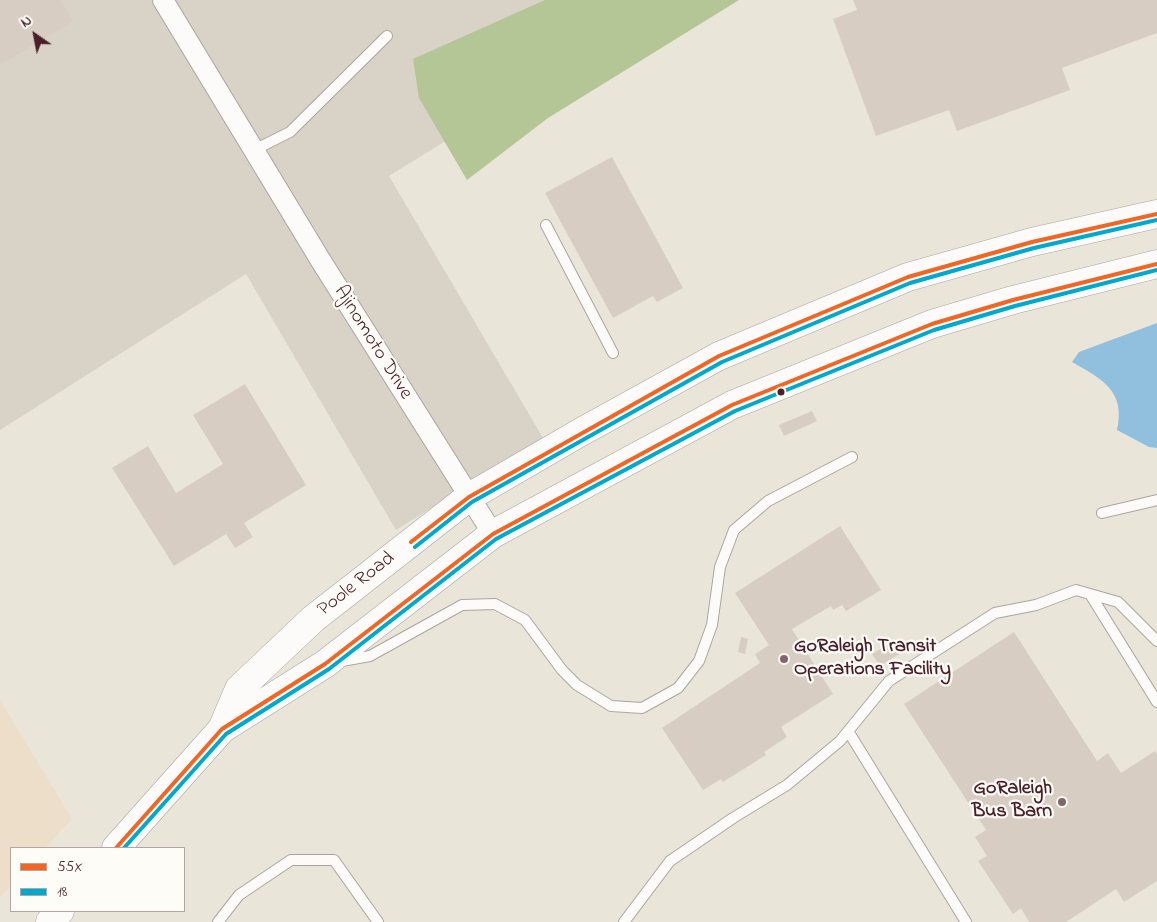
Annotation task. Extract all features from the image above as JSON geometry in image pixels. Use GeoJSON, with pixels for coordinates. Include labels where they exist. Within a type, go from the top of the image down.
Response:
{"type":"FeatureCollection","features":[{"type":"Feature","properties":{"kind":"main road","name":"Poole Road"},"geometry":{"type":"LineString","coordinates":[[222,729],[239,689],[313,619],[470,497],[581,432],[719,356],[908,277],[1032,242],[1157,214]]}},
{"type":"Feature","properties":{"kind":"main road","name":"Poole Road"},"geometry":{"type":"LineString","coordinates":[[117,847],[222,729],[324,664],[493,534],[741,402],[932,324],[1013,300],[1157,264]]}},
{"type":"Feature","properties":{"kind":"main road"},"geometry":{"type":"LineString","coordinates":[[50,922],[59,912]]}},
{"type":"Feature","properties":{"kind":"street","name":"Ajinomoto Drive"},"geometry":{"type":"LineString","coordinates":[[163,0],[321,261],[493,534]]}},
{"type":"Feature","properties":{"kind":"lane"},"geometry":{"type":"LineString","coordinates":[[254,150],[290,132],[387,36]]}},
{"type":"Feature","properties":{"kind":"lane"},"geometry":{"type":"LineString","coordinates":[[546,225],[613,353]]}},
{"type":"Feature","properties":{"kind":"lane"},"geometry":{"type":"LineString","coordinates":[[324,664],[370,656],[462,605],[495,604],[525,620],[562,670],[577,684],[611,706],[642,708],[678,688],[699,662],[712,624],[720,567],[734,530],[768,501],[852,457]]}},
{"type":"Feature","properties":{"kind":"lane"},"geometry":{"type":"LineString","coordinates":[[1102,513],[1157,500]]}},
{"type":"Feature","properties":{"kind":"lane"},"geometry":{"type":"LineString","coordinates":[[624,922],[670,861],[733,818],[788,785],[840,741],[889,681],[995,613],[1036,605],[1076,590],[1118,602],[1157,641]]}},
{"type":"Feature","properties":{"kind":"lane"},"geometry":{"type":"LineString","coordinates":[[1090,594],[1157,702]]}},
{"type":"Feature","properties":{"kind":"lane"},"geometry":{"type":"LineString","coordinates":[[848,731],[966,922]]}},
{"type":"Feature","properties":{"kind":"lane"},"geometry":{"type":"LineString","coordinates":[[218,922],[239,895],[291,860],[334,860],[378,922]]}},
{"type":"Feature","properties":{"kind":"shaded area"},"geometry":{"type":"Polygon","coordinates":[[[0,0],[674,0],[389,176],[543,438],[396,530],[246,274],[0,430],[0,0]]]}},
{"type":"Feature","properties":{"kind":"shaded area"},"geometry":{"type":"Polygon","coordinates":[[[0,700],[72,819],[46,847],[10,847],[10,886],[0,897],[0,700]]]}},
{"type":"Feature","properties":{"kind":"green space"},"geometry":{"type":"Polygon","coordinates":[[[545,0],[739,0],[548,118],[467,180],[419,98],[413,59],[545,0]]]}},
{"type":"Feature","properties":{"kind":"water"},"geometry":{"type":"Polygon","coordinates":[[[1157,323],[1157,448],[1149,447],[1117,430],[1119,417],[1115,396],[1102,381],[1072,362],[1079,352],[1157,323]]]}},
{"type":"Feature","properties":{"kind":"building"},"geometry":{"type":"Polygon","coordinates":[[[0,0],[60,0],[73,21],[0,65],[0,0]]]}},
{"type":"Feature","properties":{"kind":"building"},"geometry":{"type":"Polygon","coordinates":[[[853,0],[1157,0],[1157,33],[1062,68],[1070,90],[957,131],[949,110],[876,136],[833,19],[857,10],[853,0]]]}},
{"type":"Feature","properties":{"kind":"building"},"geometry":{"type":"Polygon","coordinates":[[[612,157],[683,288],[657,302],[653,296],[613,318],[545,193],[612,157]]]}},
{"type":"Feature","properties":{"kind":"building"},"geometry":{"type":"Polygon","coordinates":[[[245,384],[306,485],[244,523],[253,537],[235,548],[226,534],[174,566],[112,468],[148,446],[176,493],[223,464],[193,415],[245,384]]]}},
{"type":"Feature","properties":{"kind":"building"},"geometry":{"type":"Polygon","coordinates":[[[812,411],[817,421],[784,436],[779,425],[812,411]]]}},
{"type":"Feature","properties":{"kind":"building","name":"GoRaleigh Transit Operations Facility"},"geometry":{"type":"Polygon","coordinates":[[[840,526],[881,590],[846,611],[842,605],[833,610],[831,606],[792,629],[833,694],[781,727],[787,737],[764,752],[766,755],[723,782],[721,779],[703,790],[662,728],[760,663],[755,654],[769,645],[735,593],[840,526]]]}},
{"type":"Feature","properties":{"kind":"building","name":"GoRaleigh Bus Barn"},"geometry":{"type":"Polygon","coordinates":[[[1014,632],[1097,761],[1108,753],[1121,773],[1155,751],[1157,755],[1157,881],[1124,902],[1116,889],[1066,922],[1029,922],[1021,908],[1013,914],[978,861],[987,856],[975,837],[986,830],[904,704],[1014,632]]]}},
{"type":"Feature","properties":{"kind":"building"},"geometry":{"type":"Polygon","coordinates":[[[741,637],[748,639],[745,654],[738,652],[741,637]]]}},
{"type":"Feature","properties":{"kind":"building"},"geometry":{"type":"Polygon","coordinates":[[[897,639],[904,651],[880,666],[872,654],[897,639]]]}},
{"type":"Feature","properties":{"kind":"transit line","name":"55X"},"geometry":{"type":"LineString","coordinates":[[411,542],[469,497],[719,356],[908,277],[1032,242],[1157,214]]}},
{"type":"Feature","properties":{"kind":"transit line","name":"18"},"geometry":{"type":"LineString","coordinates":[[415,547],[472,502],[722,362],[910,283],[1034,248],[1157,220]]}},
{"type":"Feature","properties":{"kind":"transit line","name":"55X"},"geometry":{"type":"LineString","coordinates":[[117,847],[222,729],[325,664],[493,534],[732,405],[932,324],[1013,300],[1157,264]]}},
{"type":"Feature","properties":{"kind":"transit line","name":"18"},"geometry":{"type":"LineString","coordinates":[[125,847],[226,734],[329,669],[496,539],[735,411],[934,330],[1015,306],[1157,270]]}},
{"type":"Feature","properties":{"kind":"place","name":"GoRaleigh Transit Operations Facility"},"geometry":{"type":"Point","coordinates":[784,659]}},
{"type":"Feature","properties":{"kind":"place","name":"GoRaleigh Bus Barn"},"geometry":{"type":"Point","coordinates":[1062,802]}}]}
